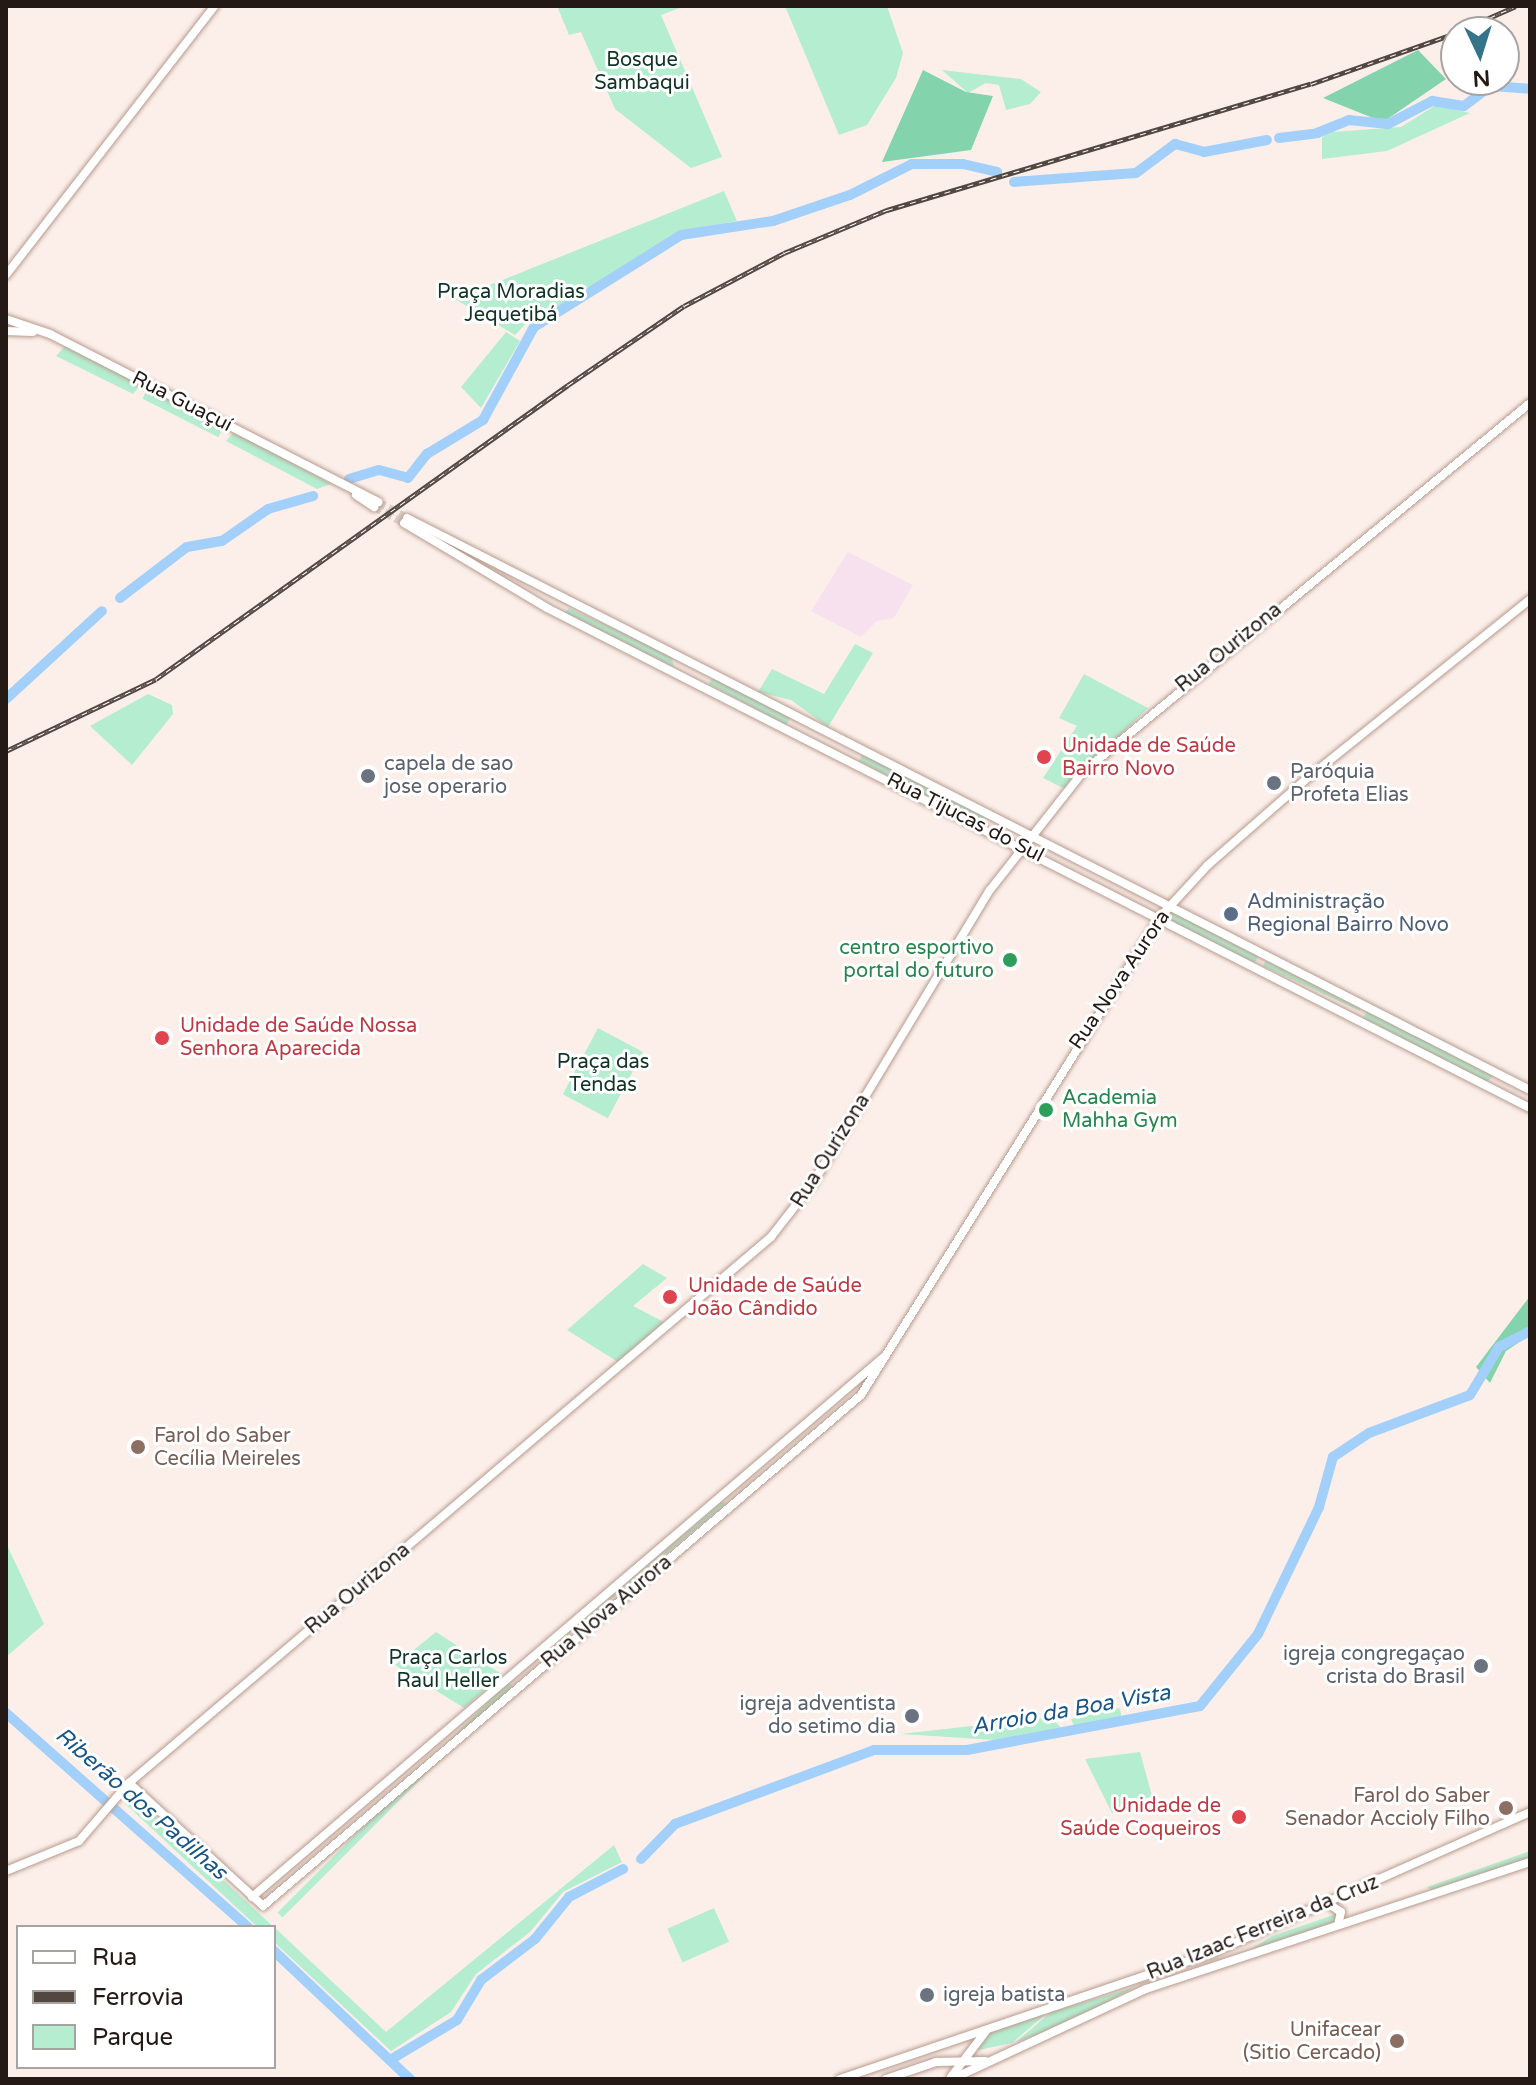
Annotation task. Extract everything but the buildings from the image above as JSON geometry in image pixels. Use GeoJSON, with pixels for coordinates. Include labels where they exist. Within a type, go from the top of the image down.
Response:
{"type":"FeatureCollection","features":[{"type":"Feature","properties":{"kind":"main road"},"geometry":{"type":"LineString","coordinates":[[6,275],[215,6]]}},
{"type":"Feature","properties":{"kind":"main road"},"geometry":{"type":"LineString","coordinates":[[6,331],[10,321]]}},
{"type":"Feature","properties":{"kind":"main road","name":"Rua Guaçuí"},"geometry":{"type":"LineString","coordinates":[[10,321],[46,332],[318,471],[376,504]]}},
{"type":"Feature","properties":{"kind":"main road","name":"Rua Guaçuí"},"geometry":{"type":"LineString","coordinates":[[6,331],[46,332]]}},
{"type":"Feature","properties":{"kind":"main road","name":"Rua Ourizona"},"geometry":{"type":"LineString","coordinates":[[6,1871],[71,1848],[121,1794],[771,1237],[813,1183],[1021,847],[1124,734],[1530,403]]}},
{"type":"Feature","properties":{"kind":"main road","name":"Rua Tijucas do Sul"},"geometry":{"type":"LineString","coordinates":[[1530,1090],[706,668],[406,521],[563,617],[699,682],[1530,1108]]}},
{"type":"Feature","properties":{"kind":"main road","name":"Rua Nova Aurora"},"geometry":{"type":"LineString","coordinates":[[900,1336],[863,1377],[252,1897],[263,1906],[861,1395],[900,1336],[1160,917],[1304,781],[1530,599]]}},
{"type":"Feature","properties":{"kind":"main road"},"geometry":{"type":"LineString","coordinates":[[563,617],[561,607],[571,603]]}},
{"type":"Feature","properties":{"kind":"main road"},"geometry":{"type":"LineString","coordinates":[[699,682],[708,678],[706,668]]}},
{"type":"Feature","properties":{"kind":"main road"},"geometry":{"type":"LineString","coordinates":[[795,731],[791,722],[802,717]]}},
{"type":"Feature","properties":{"kind":"main road"},"geometry":{"type":"LineString","coordinates":[[848,758],[859,755],[856,744]]}},
{"type":"Feature","properties":{"kind":"main road"},"geometry":{"type":"LineString","coordinates":[[987,829],[986,820],[994,815]]}},
{"type":"Feature","properties":{"kind":"main road"},"geometry":{"type":"LineString","coordinates":[[1075,874],[1083,870],[1081,861]]}},
{"type":"Feature","properties":{"kind":"main road"},"geometry":{"type":"LineString","coordinates":[[1133,903],[1141,891]]}},
{"type":"Feature","properties":{"kind":"main road"},"geometry":{"type":"LineString","coordinates":[[1261,970],[1260,961],[1269,957]]}},
{"type":"Feature","properties":{"kind":"main road"},"geometry":{"type":"LineString","coordinates":[[1354,1017],[1362,1013],[1362,1003]]}},
{"type":"Feature","properties":{"kind":"main road"},"geometry":{"type":"LineString","coordinates":[[1493,1088],[1500,1074]]}},
{"type":"Feature","properties":{"kind":"main road"},"geometry":{"type":"LineString","coordinates":[[451,1727],[462,1735]]}},
{"type":"Feature","properties":{"kind":"main road"},"geometry":{"type":"LineString","coordinates":[[442,1735],[452,1745]]}},
{"type":"Feature","properties":{"kind":"main road"},"geometry":{"type":"LineString","coordinates":[[134,1783],[252,1897]]}},
{"type":"Feature","properties":{"kind":"main road","name":"Rua Izaac Ferreira da Cruz"},"geometry":{"type":"LineString","coordinates":[[840,2079],[1210,1954],[1329,1904],[1530,1812]]}},
{"type":"Feature","properties":{"kind":"main road","name":"Rua Izaac Ferreira da Cruz"},"geometry":{"type":"LineString","coordinates":[[950,2079],[1195,1972],[1530,1862]]}},
{"type":"Feature","properties":{"kind":"main road"},"geometry":{"type":"LineString","coordinates":[[1329,1904],[1341,1912],[1337,1925]]}},
{"type":"Feature","properties":{"kind":"main road"},"geometry":{"type":"LineString","coordinates":[[950,2079],[989,2027]]}},
{"type":"Feature","properties":{"kind":"main road"},"geometry":{"type":"LineString","coordinates":[[886,2079],[936,2062],[990,2061]]}},
{"type":"Feature","properties":{"kind":"main road"},"geometry":{"type":"LineString","coordinates":[[936,2062],[947,2067],[950,2079]]}},
{"type":"Feature","properties":{"kind":"shaded area"},"geometry":{"type":"Polygon","coordinates":[[[848,552],[913,585],[894,618],[877,621],[861,637],[811,611],[848,552]]]}},
{"type":"Feature","properties":{"kind":"green space","name":"Bosque Sambaqui"},"geometry":{"type":"Polygon","coordinates":[[[557,6],[685,6],[661,15],[722,157],[691,168],[615,109],[581,32],[569,35],[557,6]]]}},
{"type":"Feature","properties":{"kind":"green space"},"geometry":{"type":"Polygon","coordinates":[[[785,6],[887,6],[903,53],[896,78],[867,125],[839,135],[785,6]]]}},
{"type":"Feature","properties":{"kind":"green space"},"geometry":{"type":"Polygon","coordinates":[[[1418,50],[1440,73],[1440,83],[1383,122],[1323,98],[1418,50]]]}},
{"type":"Feature","properties":{"kind":"green space"},"geometry":{"type":"Polygon","coordinates":[[[923,70],[966,92],[993,96],[971,150],[882,162],[923,70]]]}},
{"type":"Feature","properties":{"kind":"green space"},"geometry":{"type":"Polygon","coordinates":[[[942,70],[1021,79],[1041,92],[1030,104],[1006,110],[999,85],[986,83],[968,93],[942,70]]]}},
{"type":"Feature","properties":{"kind":"green space"},"geometry":{"type":"Polygon","coordinates":[[[1436,105],[1470,113],[1387,151],[1322,159],[1322,137],[1332,132],[1401,127],[1436,105]]]}},
{"type":"Feature","properties":{"kind":"green space","name":"Praça Moradias Jequetibá"},"geometry":{"type":"Polygon","coordinates":[[[724,191],[737,221],[686,230],[554,310],[536,313],[515,335],[455,299],[724,191]]]}},
{"type":"Feature","properties":{"kind":"green space"},"geometry":{"type":"Polygon","coordinates":[[[506,332],[520,341],[481,408],[461,387],[506,332]]]}},
{"type":"Feature","properties":{"kind":"green space"},"geometry":{"type":"Polygon","coordinates":[[[65,346],[140,385],[133,394],[56,356],[65,346]]]}},
{"type":"Feature","properties":{"kind":"green space"},"geometry":{"type":"Polygon","coordinates":[[[148,388],[224,427],[218,437],[143,399],[148,388]]]}},
{"type":"Feature","properties":{"kind":"green space"},"geometry":{"type":"Polygon","coordinates":[[[234,432],[331,484],[317,489],[226,441],[234,432]]]}},
{"type":"Feature","properties":{"kind":"green space"},"geometry":{"type":"Polygon","coordinates":[[[569,608],[671,655],[674,667],[564,613],[569,608]]]}},
{"type":"Feature","properties":{"kind":"green space"},"geometry":{"type":"Polygon","coordinates":[[[855,644],[873,653],[828,727],[791,700],[758,692],[772,669],[824,694],[855,644]]]}},
{"type":"Feature","properties":{"kind":"green space"},"geometry":{"type":"Polygon","coordinates":[[[1084,674],[1148,708],[1065,789],[1043,778],[1077,726],[1059,718],[1084,674]]]}},
{"type":"Feature","properties":{"kind":"green space"},"geometry":{"type":"Polygon","coordinates":[[[713,676],[791,717],[786,725],[709,684],[713,676]]]}},
{"type":"Feature","properties":{"kind":"green space"},"geometry":{"type":"Polygon","coordinates":[[[148,694],[172,705],[173,714],[132,765],[90,726],[148,694]]]}},
{"type":"Feature","properties":{"kind":"green space"},"geometry":{"type":"Polygon","coordinates":[[[863,753],[985,815],[981,823],[859,761],[863,753]]]}},
{"type":"Feature","properties":{"kind":"green space"},"geometry":{"type":"Polygon","coordinates":[[[1172,910],[1259,956],[1254,965],[1167,919],[1172,910]]]}},
{"type":"Feature","properties":{"kind":"green space"},"geometry":{"type":"Polygon","coordinates":[[[1266,961],[1359,1006],[1360,1011],[1263,966],[1266,961]]]}},
{"type":"Feature","properties":{"kind":"green space"},"geometry":{"type":"Polygon","coordinates":[[[1367,1011],[1494,1075],[1487,1082],[1363,1018],[1367,1011]]]}},
{"type":"Feature","properties":{"kind":"green space","name":"Praça das Tendas"},"geometry":{"type":"Polygon","coordinates":[[[598,1028],[643,1052],[608,1118],[563,1094],[598,1028]]]}},
{"type":"Feature","properties":{"kind":"green space"},"geometry":{"type":"Polygon","coordinates":[[[643,1264],[667,1278],[633,1306],[664,1322],[618,1362],[567,1330],[643,1264]]]}},
{"type":"Feature","properties":{"kind":"green space"},"geometry":{"type":"Polygon","coordinates":[[[1530,1296],[1530,1335],[1506,1351],[1490,1383],[1476,1367],[1530,1296]]]}},
{"type":"Feature","properties":{"kind":"green space"},"geometry":{"type":"Polygon","coordinates":[[[722,1502],[727,1503],[522,1673],[722,1502]]]}},
{"type":"Feature","properties":{"kind":"green space"},"geometry":{"type":"Polygon","coordinates":[[[6,1543],[44,1624],[6,1657],[6,1543]]]}},
{"type":"Feature","properties":{"kind":"green space","name":"Praça Carlos Raul Heller"},"geometry":{"type":"Polygon","coordinates":[[[436,1632],[503,1675],[464,1708],[395,1665],[436,1632]]]}},
{"type":"Feature","properties":{"kind":"green space"},"geometry":{"type":"Polygon","coordinates":[[[508,1682],[513,1687],[282,1917],[277,1913],[508,1682]]]}},
{"type":"Feature","properties":{"kind":"green space"},"geometry":{"type":"Polygon","coordinates":[[[1120,1708],[1122,1720],[1116,1723],[1075,1728],[1071,1719],[1120,1708]]]}},
{"type":"Feature","properties":{"kind":"green space"},"geometry":{"type":"Polygon","coordinates":[[[1051,1717],[1063,1730],[994,1740],[901,1734],[1051,1717]]]}},
{"type":"Feature","properties":{"kind":"green space"},"geometry":{"type":"Polygon","coordinates":[[[1140,1752],[1152,1796],[1112,1813],[1085,1759],[1140,1752]]]}},
{"type":"Feature","properties":{"kind":"green space"},"geometry":{"type":"Polygon","coordinates":[[[132,1795],[271,1925],[255,1925],[124,1803],[132,1795]]]}},
{"type":"Feature","properties":{"kind":"green space"},"geometry":{"type":"Polygon","coordinates":[[[614,1845],[622,1862],[563,1892],[530,1932],[476,1974],[451,2012],[391,2051],[276,1944],[276,1929],[386,2032],[614,1845]]]}},
{"type":"Feature","properties":{"kind":"green space"},"geometry":{"type":"Polygon","coordinates":[[[1530,1851],[1530,1862],[1435,1893],[1427,1887],[1530,1851]]]}},
{"type":"Feature","properties":{"kind":"green space"},"geometry":{"type":"Polygon","coordinates":[[[714,1908],[729,1942],[682,1963],[667,1929],[714,1908]]]}},
{"type":"Feature","properties":{"kind":"green space"},"geometry":{"type":"Polygon","coordinates":[[[1339,1913],[1338,1923],[1241,1956],[1272,1936],[1339,1913]]]}},
{"type":"Feature","properties":{"kind":"green space"},"geometry":{"type":"Polygon","coordinates":[[[1135,1987],[1064,2026],[1016,2042],[1051,2012],[1135,1987]]]}},
{"type":"Feature","properties":{"kind":"green space"},"geometry":{"type":"Polygon","coordinates":[[[1047,2013],[1012,2043],[969,2052],[990,2028],[1047,2013]]]}},
{"type":"Feature","properties":{"kind":"waterway"},"geometry":{"type":"LineString","coordinates":[[1279,138],[1317,133],[1349,120],[1388,124],[1432,101],[1464,106],[1491,86],[1530,89]]}},
{"type":"Feature","properties":{"kind":"waterway"},"geometry":{"type":"LineString","coordinates":[[1014,182],[1136,173],[1175,144],[1204,152],[1267,140]]}},
{"type":"Feature","properties":{"kind":"waterway"},"geometry":{"type":"LineString","coordinates":[[349,479],[379,470],[408,478],[427,454],[483,420],[534,327],[681,235],[773,221],[850,195],[912,164],[963,164],[997,172]]}},
{"type":"Feature","properties":{"kind":"waterway"},"geometry":{"type":"LineString","coordinates":[[120,598],[187,547],[222,541],[268,509],[313,496]]}},
{"type":"Feature","properties":{"kind":"waterway"},"geometry":{"type":"LineString","coordinates":[[6,699],[102,611]]}},
{"type":"Feature","properties":{"kind":"waterway","name":"Arroio da Boa Vista"},"geometry":{"type":"LineString","coordinates":[[641,1859],[675,1824],[874,1750],[967,1750],[1200,1706],[1258,1634],[1319,1507],[1333,1457],[1369,1433],[1470,1395],[1499,1347],[1530,1331]]}},
{"type":"Feature","properties":{"kind":"waterway","name":"Riberão dos Padilhas"},"geometry":{"type":"LineString","coordinates":[[6,1713],[246,1925]]}},
{"type":"Feature","properties":{"kind":"waterway","name":"Arroio da Boa Vista"},"geometry":{"type":"LineString","coordinates":[[390,2060],[457,2020],[481,1980],[535,1939],[569,1897],[623,1869]]}},
{"type":"Feature","properties":{"kind":"waterway","name":"Riberão dos Padilhas"},"geometry":{"type":"LineString","coordinates":[[276,1953],[410,2079]]}},
{"type":"Feature","properties":{"kind":"tunnel"},"geometry":{"type":"LineString","coordinates":[[378,502],[407,518]]}},
{"type":"Feature","properties":{"kind":"tunnel"},"geometry":{"type":"LineString","coordinates":[[374,507],[404,523]]}},
{"type":"Feature","properties":{"kind":"railway"},"geometry":{"type":"LineString","coordinates":[[1493,16],[1516,6]]}},
{"type":"Feature","properties":{"kind":"railway"},"geometry":{"type":"LineString","coordinates":[[6,751],[156,679],[568,385],[684,306],[784,253],[887,210],[1311,84],[1440,39]]}},
{"type":"Feature","properties":{"kind":"place","name":"Unidade de Saúde Bairro Novo"},"geometry":{"type":"Point","coordinates":[1044,757]}},
{"type":"Feature","properties":{"kind":"place","name":"capela de sao jose operario"},"geometry":{"type":"Point","coordinates":[368,776]}},
{"type":"Feature","properties":{"kind":"place","name":"Paróquia Profeta Elias"},"geometry":{"type":"Point","coordinates":[1274,783]}},
{"type":"Feature","properties":{"kind":"place","name":"Administração Regional Bairro Novo"},"geometry":{"type":"Point","coordinates":[1231,914]}},
{"type":"Feature","properties":{"kind":"place","name":"centro esportivo portal do futuro"},"geometry":{"type":"Point","coordinates":[1010,960]}},
{"type":"Feature","properties":{"kind":"place","name":"Unidade de Saúde Nossa Senhora Aparecida"},"geometry":{"type":"Point","coordinates":[162,1038]}},
{"type":"Feature","properties":{"kind":"place","name":"Academia Mahha Gym"},"geometry":{"type":"Point","coordinates":[1046,1110]}},
{"type":"Feature","properties":{"kind":"place","name":"Unidade de Saúde João Cândido"},"geometry":{"type":"Point","coordinates":[670,1297]}},
{"type":"Feature","properties":{"kind":"place","name":"Farol do Saber Cecília Meireles"},"geometry":{"type":"Point","coordinates":[138,1447]}},
{"type":"Feature","properties":{"kind":"place","name":"igreja congregaçao crista do Brasil"},"geometry":{"type":"Point","coordinates":[1481,1666]}},
{"type":"Feature","properties":{"kind":"place","name":"igreja adventista do setimo dia"},"geometry":{"type":"Point","coordinates":[912,1716]}},
{"type":"Feature","properties":{"kind":"place","name":"Farol do Saber Senador Accioly Filho"},"geometry":{"type":"Point","coordinates":[1506,1808]}},
{"type":"Feature","properties":{"kind":"place","name":"Unidade de Saúde Coqueiros"},"geometry":{"type":"Point","coordinates":[1239,1817]}},
{"type":"Feature","properties":{"kind":"place","name":"igreja batista"},"geometry":{"type":"Point","coordinates":[927,1995]}},
{"type":"Feature","properties":{"kind":"place","name":"Unifacear (Sitio Cercado)"},"geometry":{"type":"Point","coordinates":[1397,2041]}}]}
